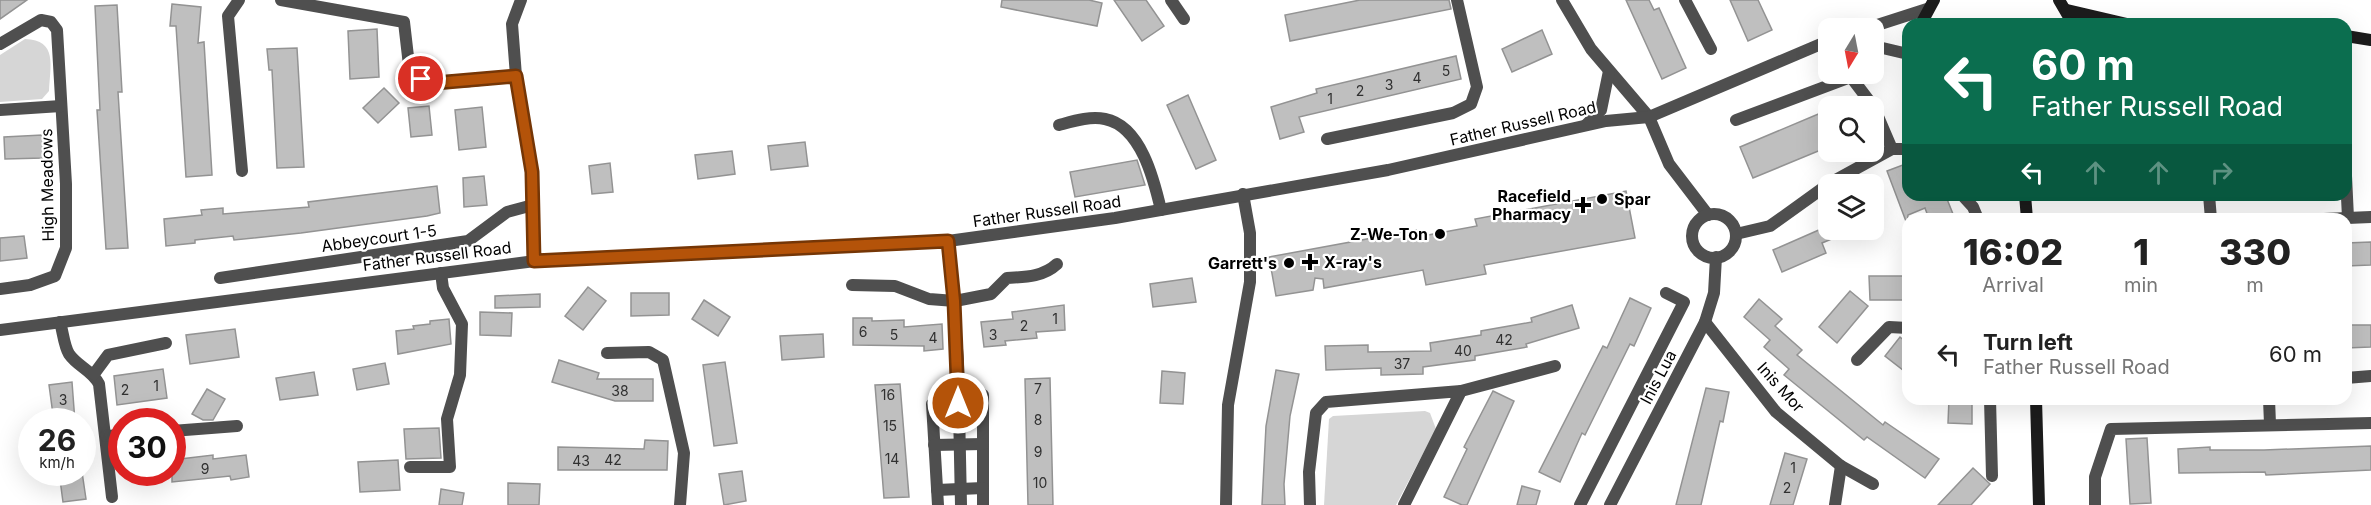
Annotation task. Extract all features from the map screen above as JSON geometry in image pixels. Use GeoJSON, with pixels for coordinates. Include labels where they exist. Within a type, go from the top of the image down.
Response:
{"type":"FeatureCollection","features":[{"type":"Feature","properties":{"kind":"main road"},"geometry":{"type":"LineString","coordinates":[[2063,5],[2107,18]]}},
{"type":"Feature","properties":{"kind":"main road"},"geometry":{"type":"LineString","coordinates":[[2352,37],[2371,40]]}},
{"type":"Feature","properties":{"kind":"main road"},"geometry":{"type":"LineString","coordinates":[[2036,405],[2039,505]]}},
{"type":"Feature","properties":{"kind":"street"},"geometry":{"type":"LineString","coordinates":[[239,0],[228,16],[242,171]]}},
{"type":"Feature","properties":{"kind":"street"},"geometry":{"type":"LineString","coordinates":[[281,0],[404,22],[410,74],[421,79],[435,83],[516,76]]}},
{"type":"Feature","properties":{"kind":"street"},"geometry":{"type":"LineString","coordinates":[[521,0],[512,24],[516,76],[532,172],[534,261]]}},
{"type":"Feature","properties":{"kind":"street"},"geometry":{"type":"LineString","coordinates":[[1171,0],[1184,19]]}},
{"type":"Feature","properties":{"kind":"street"},"geometry":{"type":"LineString","coordinates":[[1327,139],[1453,114],[1471,104],[1477,87],[1457,0]]}},
{"type":"Feature","properties":{"kind":"street"},"geometry":{"type":"LineString","coordinates":[[1562,0],[1591,49],[1649,117],[1669,164],[1708,215]]}},
{"type":"Feature","properties":{"kind":"street"},"geometry":{"type":"LineString","coordinates":[[1685,0],[1711,49]]}},
{"type":"Feature","properties":{"kind":"street"},"geometry":{"type":"LineString","coordinates":[[1884,22],[1930,5]]}},
{"type":"Feature","properties":{"kind":"street","name":"High Meadows"},"geometry":{"type":"LineString","coordinates":[[0,44],[41,20],[51,22],[57,30],[66,248],[56,276],[30,285],[0,289]]}},
{"type":"Feature","properties":{"kind":"street","name":"Father Russell Road"},"geometry":{"type":"LineString","coordinates":[[0,330],[534,261],[948,241],[1023,232],[1388,170],[1606,120],[1649,117],[1818,46]]}},
{"type":"Feature","properties":{"kind":"street"},"geometry":{"type":"LineString","coordinates":[[1884,48],[1902,53]]}},
{"type":"Feature","properties":{"kind":"street"},"geometry":{"type":"LineString","coordinates":[[1586,126],[1601,110],[1609,70]]}},
{"type":"Feature","properties":{"kind":"street"},"geometry":{"type":"LineString","coordinates":[[1737,120],[1851,77],[1865,96]]}},
{"type":"Feature","properties":{"kind":"street","name":"High Meadows"},"geometry":{"type":"LineString","coordinates":[[0,110],[61,106]]}},
{"type":"Feature","properties":{"kind":"street"},"geometry":{"type":"LineString","coordinates":[[1059,125],[1082,119],[1104,119],[1118,123],[1136,142],[1149,165],[1161,210]]}},
{"type":"Feature","properties":{"kind":"street"},"geometry":{"type":"LineString","coordinates":[[1884,131],[1892,149]]}},
{"type":"Feature","properties":{"kind":"street"},"geometry":{"type":"LineString","coordinates":[[1736,234],[1770,226],[1830,183],[1892,149],[1902,150]]}},
{"type":"Feature","properties":{"kind":"street"},"geometry":{"type":"LineString","coordinates":[[1226,505],[1228,405],[1250,282],[1250,233],[1243,194]]}},
{"type":"Feature","properties":{"kind":"street","name":"Abbeycourt 1-5"},"geometry":{"type":"LineString","coordinates":[[220,278],[468,241],[507,212],[532,205]]}},
{"type":"Feature","properties":{"kind":"street"},"geometry":{"type":"LineString","coordinates":[[1708,215],[1727,218],[1736,234],[1728,252],[1716,257],[1704,255],[1693,240],[1697,222],[1708,215]]}},
{"type":"Feature","properties":{"kind":"street"},"geometry":{"type":"LineString","coordinates":[[2352,218],[2371,217]]}},
{"type":"Feature","properties":{"kind":"street"},"geometry":{"type":"LineString","coordinates":[[948,241],[954,301],[961,505]]}},
{"type":"Feature","properties":{"kind":"street","name":"Inis Lua"},"geometry":{"type":"LineString","coordinates":[[1610,505],[1705,322],[1714,293],[1716,257]]}},
{"type":"Feature","properties":{"kind":"street"},"geometry":{"type":"LineString","coordinates":[[852,285],[896,286],[929,299],[954,301],[991,294],[1007,278],[1035,276],[1049,271],[1057,264]]}},
{"type":"Feature","properties":{"kind":"street"},"geometry":{"type":"LineString","coordinates":[[410,467],[450,467],[447,419],[460,375],[462,324],[443,288],[441,273]]}},
{"type":"Feature","properties":{"kind":"street","name":"Inis Lua"},"geometry":{"type":"LineString","coordinates":[[1580,505],[1684,302],[1666,293]]}},
{"type":"Feature","properties":{"kind":"street"},"geometry":{"type":"LineString","coordinates":[[60,322],[68,353],[82,368],[94,374],[99,384],[112,497]]}},
{"type":"Feature","properties":{"kind":"street","name":"Inis Mor"},"geometry":{"type":"LineString","coordinates":[[1705,322],[1776,412],[1841,466],[1874,484]]}},
{"type":"Feature","properties":{"kind":"street"},"geometry":{"type":"LineString","coordinates":[[1857,360],[1889,327],[1902,328]]}},
{"type":"Feature","properties":{"kind":"street"},"geometry":{"type":"LineString","coordinates":[[94,374],[108,355],[166,343]]}},
{"type":"Feature","properties":{"kind":"street"},"geometry":{"type":"LineString","coordinates":[[607,353],[649,352],[663,360],[684,453],[680,505]]}},
{"type":"Feature","properties":{"kind":"street"},"geometry":{"type":"LineString","coordinates":[[1310,505],[1309,472],[1316,413],[1326,402],[1461,391],[1556,366]]}},
{"type":"Feature","properties":{"kind":"street"},"geometry":{"type":"LineString","coordinates":[[2352,378],[2371,376]]}},
{"type":"Feature","properties":{"kind":"street"},"geometry":{"type":"LineString","coordinates":[[1409,503],[1461,391]]}},
{"type":"Feature","properties":{"kind":"street"},"geometry":{"type":"LineString","coordinates":[[982,395],[983,505]]}},
{"type":"Feature","properties":{"kind":"street"},"geometry":{"type":"LineString","coordinates":[[932,404],[938,505]]}},
{"type":"Feature","properties":{"kind":"street"},"geometry":{"type":"LineString","coordinates":[[1990,405],[1992,476]]}},
{"type":"Feature","properties":{"kind":"street"},"geometry":{"type":"LineString","coordinates":[[2269,405],[2270,424]]}},
{"type":"Feature","properties":{"kind":"street"},"geometry":{"type":"LineString","coordinates":[[2095,505],[2095,477],[2111,429],[2371,423]]}},
{"type":"Feature","properties":{"kind":"street"},"geometry":{"type":"LineString","coordinates":[[186,430],[237,426]]}},
{"type":"Feature","properties":{"kind":"street"},"geometry":{"type":"LineString","coordinates":[[934,445],[983,444]]}},
{"type":"Feature","properties":{"kind":"street"},"geometry":{"type":"LineString","coordinates":[[1835,505],[1841,466]]}},
{"type":"Feature","properties":{"kind":"street"},"geometry":{"type":"LineString","coordinates":[[937,490],[983,489]]}},
{"type":"Feature","properties":{"kind":"shaded area"},"geometry":{"type":"Polygon","coordinates":[[[25,39],[36,40],[47,49],[51,64],[49,91],[42,99],[0,102],[0,55],[25,39]]]}},
{"type":"Feature","properties":{"kind":"shaded area"},"geometry":{"type":"Polygon","coordinates":[[[1425,411],[1430,413],[1436,429],[1396,505],[1324,505],[1329,419],[1333,416],[1425,411]]]}},
{"type":"Feature","properties":{"kind":"building"},"geometry":{"type":"Polygon","coordinates":[[[0,0],[27,0],[0,19],[0,0]]]}},
{"type":"Feature","properties":{"kind":"building"},"geometry":{"type":"Polygon","coordinates":[[[1002,0],[1089,0],[1102,3],[1097,26],[1001,7],[1002,0]]]}},
{"type":"Feature","properties":{"kind":"building"},"geometry":{"type":"Polygon","coordinates":[[[1114,0],[1146,0],[1164,26],[1142,41],[1114,0]]]}},
{"type":"Feature","properties":{"kind":"building"},"geometry":{"type":"Polygon","coordinates":[[[1360,0],[1449,0],[1451,9],[1290,41],[1285,15],[1360,0]]]}},
{"type":"Feature","properties":{"kind":"building"},"geometry":{"type":"Polygon","coordinates":[[[1626,0],[1649,0],[1654,10],[1659,8],[1686,68],[1662,79],[1626,0]]]}},
{"type":"Feature","properties":{"kind":"building"},"geometry":{"type":"Polygon","coordinates":[[[1730,0],[1758,0],[1772,30],[1748,41],[1730,0]]]}},
{"type":"Feature","properties":{"kind":"building"},"geometry":{"type":"Polygon","coordinates":[[[172,4],[201,7],[198,43],[204,42],[212,175],[186,177],[176,26],[170,26],[172,4]]]}},
{"type":"Feature","properties":{"kind":"building"},"geometry":{"type":"Polygon","coordinates":[[[117,5],[122,92],[118,92],[128,248],[106,249],[97,110],[100,110],[95,6],[117,5]]]}},
{"type":"Feature","properties":{"kind":"building"},"geometry":{"type":"Polygon","coordinates":[[[377,29],[379,77],[350,79],[348,31],[377,29]]]}},
{"type":"Feature","properties":{"kind":"building"},"geometry":{"type":"Polygon","coordinates":[[[1542,30],[1552,54],[1512,72],[1502,49],[1542,30]]]}},
{"type":"Feature","properties":{"kind":"building"},"geometry":{"type":"Polygon","coordinates":[[[297,48],[304,167],[277,168],[272,70],[269,70],[267,49],[297,48]]]}},
{"type":"Feature","properties":{"kind":"building"},"geometry":{"type":"Polygon","coordinates":[[[1456,56],[1461,79],[1299,117],[1304,132],[1280,139],[1271,107],[1317,93],[1316,89],[1456,56]]]}},
{"type":"Feature","properties":{"kind":"building"},"geometry":{"type":"Polygon","coordinates":[[[384,88],[399,103],[378,123],[363,108],[384,88]]]}},
{"type":"Feature","properties":{"kind":"building"},"geometry":{"type":"Polygon","coordinates":[[[1188,95],[1216,160],[1196,169],[1167,105],[1188,95]]]}},
{"type":"Feature","properties":{"kind":"building"},"geometry":{"type":"Polygon","coordinates":[[[429,106],[432,135],[411,137],[408,108],[429,106]]]}},
{"type":"Feature","properties":{"kind":"building"},"geometry":{"type":"Polygon","coordinates":[[[482,107],[486,147],[459,150],[455,110],[482,107]]]}},
{"type":"Feature","properties":{"kind":"building"},"geometry":{"type":"Polygon","coordinates":[[[1818,114],[1818,151],[1753,178],[1740,147],[1818,114]]]}},
{"type":"Feature","properties":{"kind":"building"},"geometry":{"type":"Polygon","coordinates":[[[42,135],[43,158],[5,159],[4,137],[42,135]]]}},
{"type":"Feature","properties":{"kind":"building"},"geometry":{"type":"Polygon","coordinates":[[[805,142],[808,166],[771,170],[768,146],[805,142]]]}},
{"type":"Feature","properties":{"kind":"building"},"geometry":{"type":"Polygon","coordinates":[[[732,151],[735,174],[698,179],[695,155],[732,151]]]}},
{"type":"Feature","properties":{"kind":"building"},"geometry":{"type":"Polygon","coordinates":[[[1137,160],[1145,185],[1075,197],[1070,172],[1137,160]]]}},
{"type":"Feature","properties":{"kind":"building"},"geometry":{"type":"Polygon","coordinates":[[[610,163],[613,192],[592,194],[589,166],[610,163]]]}},
{"type":"Feature","properties":{"kind":"building"},"geometry":{"type":"Polygon","coordinates":[[[1902,165],[1902,201],[1948,201],[1953,213],[1927,213],[1925,208],[1913,213],[1903,213],[1887,171],[1902,165]]]}},
{"type":"Feature","properties":{"kind":"building"},"geometry":{"type":"Polygon","coordinates":[[[484,176],[487,205],[464,207],[463,178],[484,176]]]}},
{"type":"Feature","properties":{"kind":"building"},"geometry":{"type":"Polygon","coordinates":[[[437,186],[440,213],[427,216],[234,240],[233,236],[195,240],[195,243],[166,246],[164,219],[202,215],[201,210],[223,208],[223,214],[309,207],[308,202],[437,186]]]}},
{"type":"Feature","properties":{"kind":"building"},"geometry":{"type":"Polygon","coordinates":[[[1626,191],[1635,238],[1484,265],[1486,274],[1426,285],[1423,270],[1324,288],[1323,279],[1315,278],[1313,290],[1276,296],[1269,257],[1416,230],[1417,237],[1477,226],[1475,219],[1626,191]]]}},
{"type":"Feature","properties":{"kind":"building"},"geometry":{"type":"Polygon","coordinates":[[[1818,230],[1818,240],[1829,240],[1822,243],[1826,253],[1782,272],[1773,250],[1818,230]]]}},
{"type":"Feature","properties":{"kind":"building"},"geometry":{"type":"Polygon","coordinates":[[[24,236],[27,258],[0,261],[0,238],[24,236]]]}},
{"type":"Feature","properties":{"kind":"building"},"geometry":{"type":"Polygon","coordinates":[[[2371,242],[2371,265],[2352,266],[2352,243],[2371,242]]]}},
{"type":"Feature","properties":{"kind":"building"},"geometry":{"type":"Polygon","coordinates":[[[1869,276],[1902,276],[1902,300],[1870,300],[1869,276]]]}},
{"type":"Feature","properties":{"kind":"building"},"geometry":{"type":"Polygon","coordinates":[[[1192,278],[1196,302],[1153,307],[1150,284],[1192,278]]]}},
{"type":"Feature","properties":{"kind":"building"},"geometry":{"type":"Polygon","coordinates":[[[588,287],[606,301],[583,330],[565,316],[588,287]]]}},
{"type":"Feature","properties":{"kind":"building"},"geometry":{"type":"Polygon","coordinates":[[[1850,291],[1868,306],[1837,343],[1819,327],[1850,291]]]}},
{"type":"Feature","properties":{"kind":"building"},"geometry":{"type":"Polygon","coordinates":[[[631,293],[669,293],[669,315],[631,316],[631,293]]]}},
{"type":"Feature","properties":{"kind":"building"},"geometry":{"type":"Polygon","coordinates":[[[540,294],[540,307],[495,308],[495,296],[540,294]]]}},
{"type":"Feature","properties":{"kind":"building"},"geometry":{"type":"Polygon","coordinates":[[[1630,298],[1651,308],[1634,346],[1630,344],[1585,435],[1582,433],[1560,482],[1539,472],[1603,346],[1607,348],[1630,298]]]}},
{"type":"Feature","properties":{"kind":"building"},"geometry":{"type":"Polygon","coordinates":[[[1759,299],[1782,319],[1775,326],[1802,350],[1797,355],[1883,425],[1885,422],[1939,459],[1925,478],[1867,437],[1864,440],[1784,375],[1789,369],[1764,347],[1770,340],[1744,317],[1759,299]]]}},
{"type":"Feature","properties":{"kind":"building"},"geometry":{"type":"Polygon","coordinates":[[[704,300],[730,317],[718,336],[692,319],[704,300]]]}},
{"type":"Feature","properties":{"kind":"building"},"geometry":{"type":"Polygon","coordinates":[[[1064,305],[1065,330],[1036,332],[1037,338],[1005,341],[1006,345],[984,347],[981,322],[1013,319],[1012,312],[1064,305]]]}},
{"type":"Feature","properties":{"kind":"building"},"geometry":{"type":"Polygon","coordinates":[[[1572,305],[1579,328],[1526,344],[1527,347],[1475,356],[1475,360],[1423,367],[1423,374],[1381,375],[1381,368],[1326,370],[1325,346],[1368,345],[1368,352],[1431,351],[1430,343],[1481,335],[1481,331],[1532,322],[1531,318],[1572,305]]]}},
{"type":"Feature","properties":{"kind":"building"},"geometry":{"type":"Polygon","coordinates":[[[480,312],[512,313],[511,336],[480,335],[480,312]]]}},
{"type":"Feature","properties":{"kind":"building"},"geometry":{"type":"Polygon","coordinates":[[[853,318],[872,318],[872,321],[904,320],[904,327],[942,324],[943,349],[924,351],[924,346],[853,345],[853,318]]]}},
{"type":"Feature","properties":{"kind":"building"},"geometry":{"type":"Polygon","coordinates":[[[449,319],[451,344],[398,354],[396,331],[414,329],[413,326],[430,324],[430,321],[449,319]]]}},
{"type":"Feature","properties":{"kind":"building"},"geometry":{"type":"Polygon","coordinates":[[[2352,325],[2371,325],[2371,347],[2352,348],[2352,325]]]}},
{"type":"Feature","properties":{"kind":"building"},"geometry":{"type":"Polygon","coordinates":[[[235,329],[239,357],[190,364],[186,335],[235,329]]]}},
{"type":"Feature","properties":{"kind":"building"},"geometry":{"type":"Polygon","coordinates":[[[823,334],[824,357],[782,360],[780,336],[823,334]]]}},
{"type":"Feature","properties":{"kind":"building"},"geometry":{"type":"Polygon","coordinates":[[[1900,337],[1902,339],[1902,369],[1885,356],[1900,337]]]}},
{"type":"Feature","properties":{"kind":"building"},"geometry":{"type":"Polygon","coordinates":[[[559,360],[599,373],[597,379],[653,379],[653,401],[615,401],[552,382],[559,360]]]}},
{"type":"Feature","properties":{"kind":"building"},"geometry":{"type":"Polygon","coordinates":[[[725,362],[737,443],[714,446],[703,365],[725,362]]]}},
{"type":"Feature","properties":{"kind":"building"},"geometry":{"type":"Polygon","coordinates":[[[385,363],[389,384],[357,390],[353,369],[385,363]]]}},
{"type":"Feature","properties":{"kind":"building"},"geometry":{"type":"Polygon","coordinates":[[[163,369],[167,398],[117,405],[114,376],[163,369]]]}},
{"type":"Feature","properties":{"kind":"building"},"geometry":{"type":"Polygon","coordinates":[[[1276,370],[1299,374],[1290,416],[1284,484],[1285,505],[1262,505],[1266,426],[1276,370]]]}},
{"type":"Feature","properties":{"kind":"building"},"geometry":{"type":"Polygon","coordinates":[[[1162,371],[1185,373],[1183,404],[1160,403],[1162,371]]]}},
{"type":"Feature","properties":{"kind":"building"},"geometry":{"type":"Polygon","coordinates":[[[314,372],[318,395],[280,400],[276,378],[314,372]]]}},
{"type":"Feature","properties":{"kind":"building"},"geometry":{"type":"Polygon","coordinates":[[[1050,378],[1053,505],[1028,505],[1025,379],[1050,378]]]}},
{"type":"Feature","properties":{"kind":"building"},"geometry":{"type":"Polygon","coordinates":[[[72,382],[74,408],[52,408],[49,385],[72,382]]]}},
{"type":"Feature","properties":{"kind":"building"},"geometry":{"type":"Polygon","coordinates":[[[900,384],[909,497],[884,498],[875,385],[900,384]]]}},
{"type":"Feature","properties":{"kind":"building"},"geometry":{"type":"Polygon","coordinates":[[[1706,388],[1729,392],[1723,422],[1720,421],[1701,505],[1676,505],[1706,388]]]}},
{"type":"Feature","properties":{"kind":"building"},"geometry":{"type":"Polygon","coordinates":[[[207,389],[225,399],[213,420],[203,420],[192,414],[207,389]]]}},
{"type":"Feature","properties":{"kind":"building"},"geometry":{"type":"Polygon","coordinates":[[[1493,391],[1514,401],[1467,505],[1462,505],[1444,497],[1467,449],[1464,447],[1493,391]]]}},
{"type":"Feature","properties":{"kind":"building"},"geometry":{"type":"Polygon","coordinates":[[[1949,405],[1972,405],[1972,424],[1948,423],[1949,405]]]}},
{"type":"Feature","properties":{"kind":"building"},"geometry":{"type":"Polygon","coordinates":[[[439,428],[441,458],[406,459],[404,429],[439,428]]]}},
{"type":"Feature","properties":{"kind":"building"},"geometry":{"type":"Polygon","coordinates":[[[2147,438],[2151,503],[2130,504],[2126,439],[2147,438]]]}},
{"type":"Feature","properties":{"kind":"building"},"geometry":{"type":"Polygon","coordinates":[[[645,440],[668,441],[667,470],[558,470],[558,447],[644,449],[645,440]]]}},
{"type":"Feature","properties":{"kind":"building"},"geometry":{"type":"Polygon","coordinates":[[[2371,446],[2371,470],[2266,475],[2265,472],[2179,473],[2178,449],[2210,447],[2210,450],[2264,450],[2371,446]]]}},
{"type":"Feature","properties":{"kind":"building"},"geometry":{"type":"Polygon","coordinates":[[[1785,453],[1807,459],[1793,505],[1770,505],[1785,453]]]}},
{"type":"Feature","properties":{"kind":"building"},"geometry":{"type":"Polygon","coordinates":[[[213,455],[213,459],[246,455],[249,477],[231,480],[230,476],[186,481],[186,458],[213,455]]]}},
{"type":"Feature","properties":{"kind":"building"},"geometry":{"type":"Polygon","coordinates":[[[398,460],[400,490],[360,492],[358,462],[398,460]]]}},
{"type":"Feature","properties":{"kind":"building"},"geometry":{"type":"Polygon","coordinates":[[[1973,468],[1990,484],[1971,505],[1938,505],[1973,468]]]}},
{"type":"Feature","properties":{"kind":"building"},"geometry":{"type":"Polygon","coordinates":[[[742,471],[746,501],[724,505],[719,474],[742,471]]]}},
{"type":"Feature","properties":{"kind":"building"},"geometry":{"type":"Polygon","coordinates":[[[508,483],[540,484],[539,505],[508,505],[508,483]]]}},
{"type":"Feature","properties":{"kind":"building"},"geometry":{"type":"Polygon","coordinates":[[[61,486],[84,486],[86,499],[63,502],[61,486]]]}},
{"type":"Feature","properties":{"kind":"building"},"geometry":{"type":"Polygon","coordinates":[[[1522,486],[1540,491],[1536,505],[1517,505],[1522,486]]]}},
{"type":"Feature","properties":{"kind":"building"},"geometry":{"type":"Polygon","coordinates":[[[441,489],[464,493],[462,505],[439,505],[441,489]]]}},
{"type":"Feature","properties":{"kind":"place","name":"Spar"},"geometry":{"type":"Point","coordinates":[1602,199]}},
{"type":"Feature","properties":{"kind":"place","name":"Racefield Pharmacy"},"geometry":{"type":"Point","coordinates":[1583,205]}},
{"type":"Feature","properties":{"kind":"place","name":"Z-We-Ton"},"geometry":{"type":"Point","coordinates":[1440,234]}},
{"type":"Feature","properties":{"kind":"place","name":"X-ray's"},"geometry":{"type":"Point","coordinates":[1310,262]}},
{"type":"Feature","properties":{"kind":"place","name":"Garrett's"},"geometry":{"type":"Point","coordinates":[1289,263]}},
{"type":"Feature","properties":{"kind":"route"},"geometry":{"type":"LineString","coordinates":[[421,79],[435,83],[516,76],[532,172],[534,261],[948,241],[958,360],[958,403]]}}]}
